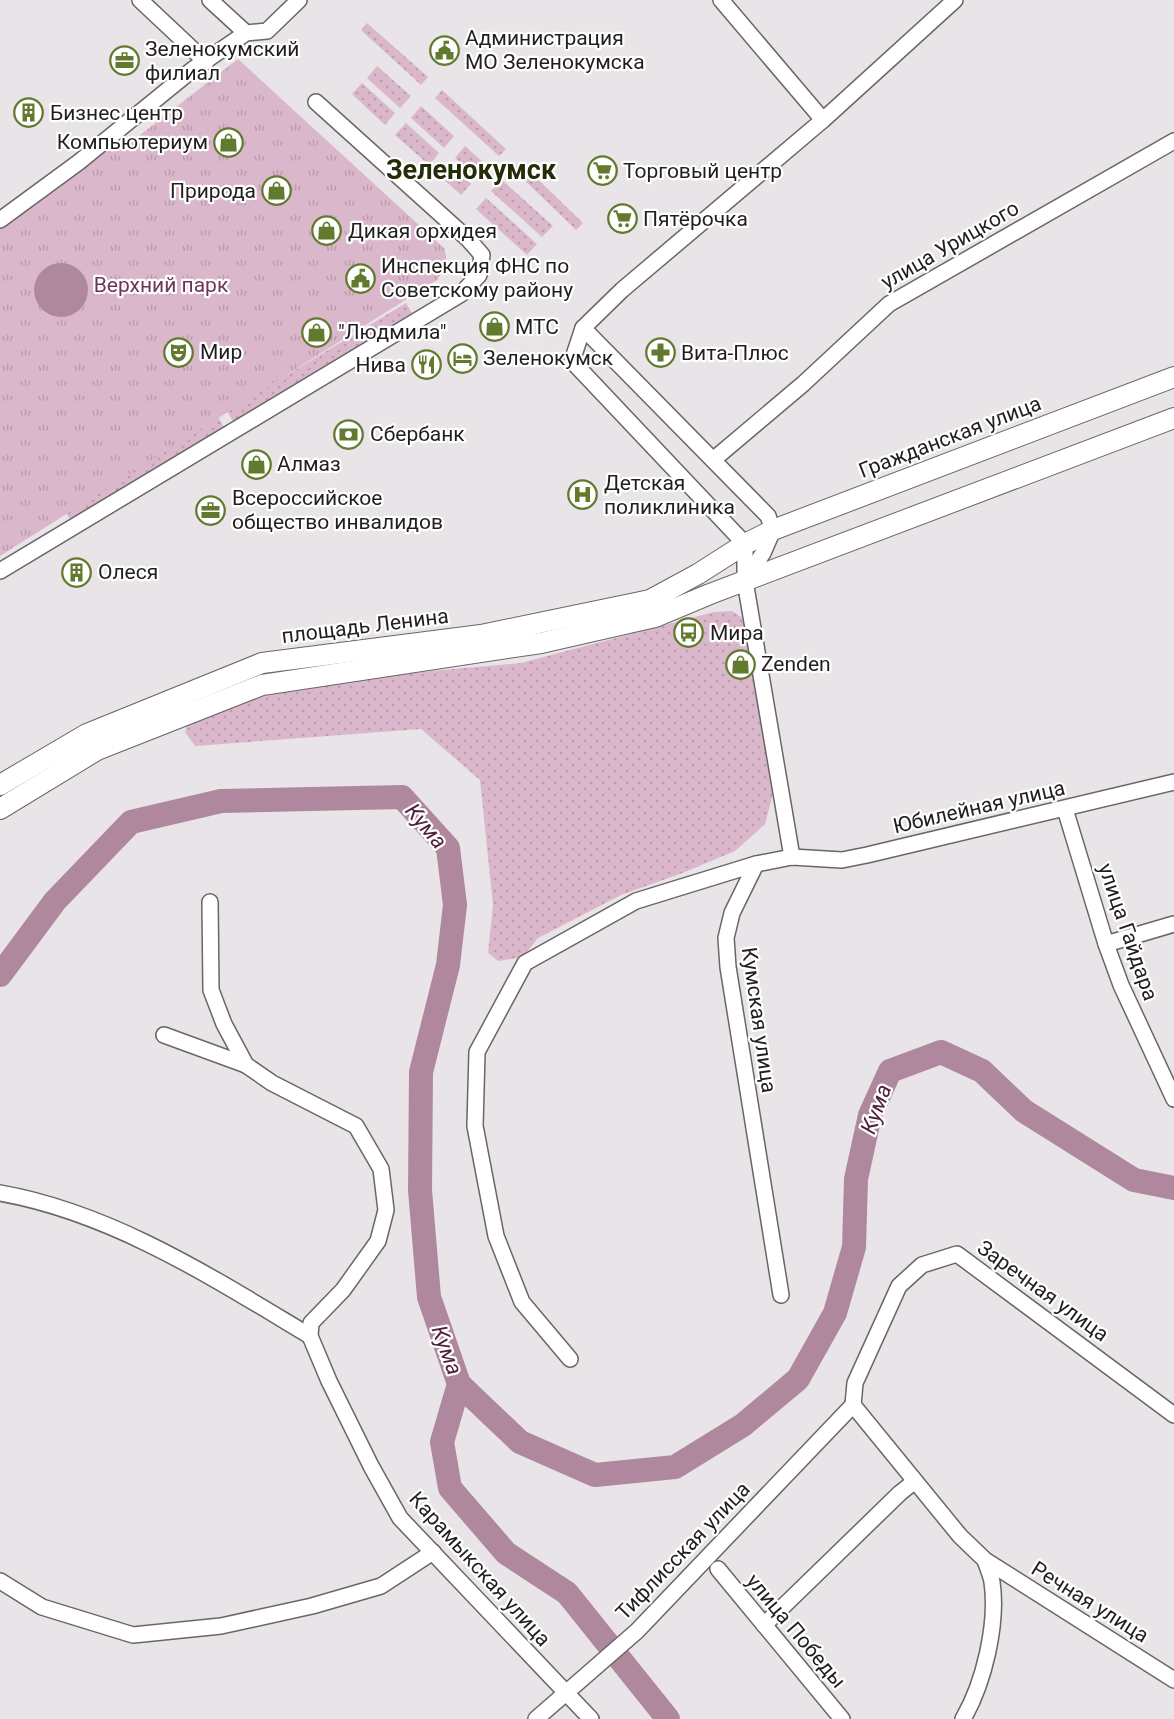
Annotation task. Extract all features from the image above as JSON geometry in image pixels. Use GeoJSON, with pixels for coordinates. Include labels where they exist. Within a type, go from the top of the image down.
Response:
{"type":"FeatureCollection","features":[{"type":"Feature","properties":{"kind":"street"},"geometry":{"type":"LineString","coordinates":[[140,0],[206,62]]}},
{"type":"Feature","properties":{"kind":"street"},"geometry":{"type":"LineString","coordinates":[[210,0],[246,33]]}},
{"type":"Feature","properties":{"kind":"street"},"geometry":{"type":"LineString","coordinates":[[0,219],[79,162],[192,70],[246,33],[267,31],[298,0]]}},
{"type":"Feature","properties":{"kind":"street"},"geometry":{"type":"LineString","coordinates":[[721,0],[823,120]]}},
{"type":"Feature","properties":{"kind":"street"},"geometry":{"type":"LineString","coordinates":[[792,857],[745,581],[745,544],[572,361],[584,328],[622,290],[823,120],[955,0]]}},
{"type":"Feature","properties":{"kind":"street"},"geometry":{"type":"LineString","coordinates":[[0,571],[461,294],[479,275],[482,255],[468,239],[316,102]]}},
{"type":"Feature","properties":{"kind":"street","name":"улица Урицкого"},"geometry":{"type":"LineString","coordinates":[[713,460],[803,384],[889,304],[1174,141]]}},
{"type":"Feature","properties":{"kind":"street"},"geometry":{"type":"LineString","coordinates":[[584,328],[768,516],[773,530],[763,553],[745,581]]}},
{"type":"Feature","properties":{"kind":"street","name":"Гражданская улица"},"geometry":{"type":"LineString","coordinates":[[745,544],[773,530],[1174,377]]}},
{"type":"Feature","properties":{"kind":"street"},"geometry":{"type":"LineString","coordinates":[[745,581],[1174,418]]}},
{"type":"Feature","properties":{"kind":"street","name":"площадь Ленина"},"geometry":{"type":"LineString","coordinates":[[0,785],[87,734],[262,663],[481,635],[650,600],[698,574],[745,544]]}},
{"type":"Feature","properties":{"kind":"street","name":"площадь Ленина"},"geometry":{"type":"LineString","coordinates":[[0,809],[97,750],[262,685],[541,643],[655,617],[745,581]]}},
{"type":"Feature","properties":{"kind":"street","name":"Юбилейная улица"},"geometry":{"type":"LineString","coordinates":[[756,864],[792,857],[842,860],[1174,782]]}},
{"type":"Feature","properties":{"kind":"street","name":"улица Гайдара"},"geometry":{"type":"LineString","coordinates":[[1065,808],[1121,986],[1174,1099]]}},
{"type":"Feature","properties":{"kind":"street"},"geometry":{"type":"LineString","coordinates":[[570,1359],[522,1302],[496,1236],[475,1126],[477,1052],[525,963],[636,901],[756,864]]}},
{"type":"Feature","properties":{"kind":"street","name":"Кумская улица"},"geometry":{"type":"LineString","coordinates":[[756,864],[732,913],[726,938],[728,967],[781,1295]]}},
{"type":"Feature","properties":{"kind":"street"},"geometry":{"type":"LineString","coordinates":[[210,902],[211,990],[224,1024],[246,1065]]}},
{"type":"Feature","properties":{"kind":"street"},"geometry":{"type":"LineString","coordinates":[[1106,944],[1174,924]]}},
{"type":"Feature","properties":{"kind":"street"},"geometry":{"type":"LineString","coordinates":[[164,1035],[246,1065],[272,1083],[356,1126],[381,1169],[386,1210],[378,1241],[343,1290],[310,1323],[310,1336]]}},
{"type":"Feature","properties":{"kind":"street"},"geometry":{"type":"LineString","coordinates":[[0,1193],[28,1198],[102,1222],[178,1259],[310,1336]]}},
{"type":"Feature","properties":{"kind":"street","name":"Заречная улица"},"geometry":{"type":"LineString","coordinates":[[853,1405],[855,1383],[899,1286],[922,1265],[957,1254],[1174,1415]]}},
{"type":"Feature","properties":{"kind":"street","name":"Карамыкская улица"},"geometry":{"type":"LineString","coordinates":[[310,1336],[329,1381],[371,1466],[400,1518],[591,1719]]}},
{"type":"Feature","properties":{"kind":"street","name":"Речная улица"},"geometry":{"type":"LineString","coordinates":[[853,1405],[960,1536],[985,1560],[1174,1680]]}},
{"type":"Feature","properties":{"kind":"street","name":"Тифлисская улица"},"geometry":{"type":"LineString","coordinates":[[536,1719],[637,1631],[853,1405]]}},
{"type":"Feature","properties":{"kind":"street"},"geometry":{"type":"LineString","coordinates":[[764,1625],[915,1480]]}},
{"type":"Feature","properties":{"kind":"street"},"geometry":{"type":"LineString","coordinates":[[0,1581],[42,1607],[133,1635],[221,1626],[312,1606],[381,1586],[433,1552]]}},
{"type":"Feature","properties":{"kind":"street"},"geometry":{"type":"LineString","coordinates":[[963,1719],[980,1680],[988,1649],[993,1611],[992,1580],[985,1560]]}},
{"type":"Feature","properties":{"kind":"street","name":"улица Победы"},"geometry":{"type":"LineString","coordinates":[[718,1569],[842,1719]]}},
{"type":"Feature","properties":{"kind":"green space"},"geometry":{"type":"Polygon","coordinates":[[[367,23],[428,77],[421,85],[361,30],[367,23]]]}},
{"type":"Feature","properties":{"kind":"green space","name":"Верхний парк"},"geometry":{"type":"Polygon","coordinates":[[[238,59],[444,248],[446,261],[444,268],[437,280],[0,556],[0,224],[125,135],[131,142],[238,59]]]}},
{"type":"Feature","properties":{"kind":"green space"},"geometry":{"type":"Polygon","coordinates":[[[377,66],[411,96],[400,108],[367,78],[377,66]]]}},
{"type":"Feature","properties":{"kind":"green space"},"geometry":{"type":"Polygon","coordinates":[[[362,83],[395,113],[385,125],[352,94],[362,83]]]}},
{"type":"Feature","properties":{"kind":"green space"},"geometry":{"type":"Polygon","coordinates":[[[442,90],[506,149],[499,156],[435,98],[442,90]]]}},
{"type":"Feature","properties":{"kind":"green space"},"geometry":{"type":"Polygon","coordinates":[[[421,106],[454,136],[444,148],[411,118],[421,106]]]}},
{"type":"Feature","properties":{"kind":"green space"},"geometry":{"type":"Polygon","coordinates":[[[406,123],[439,153],[429,165],[395,135],[406,123]]]}},
{"type":"Feature","properties":{"kind":"green space"},"geometry":{"type":"Polygon","coordinates":[[[465,146],[487,166],[477,178],[455,158],[465,146]]]}},
{"type":"Feature","properties":{"kind":"green space"},"geometry":{"type":"Polygon","coordinates":[[[520,162],[583,223],[576,230],[513,169],[520,162]]]}},
{"type":"Feature","properties":{"kind":"green space"},"geometry":{"type":"Polygon","coordinates":[[[449,164],[471,184],[461,195],[439,175],[449,164]]]}},
{"type":"Feature","properties":{"kind":"green space"},"geometry":{"type":"Polygon","coordinates":[[[502,180],[553,226],[542,237],[491,191],[502,180]]]}},
{"type":"Feature","properties":{"kind":"green space"},"geometry":{"type":"Polygon","coordinates":[[[486,198],[537,244],[527,255],[476,209],[486,198]]]}},
{"type":"Feature","properties":{"kind":"green space"},"geometry":{"type":"Polygon","coordinates":[[[406,303],[412,313],[233,421],[227,411],[406,303]]]}},
{"type":"Feature","properties":{"kind":"green space"},"geometry":{"type":"Polygon","coordinates":[[[218,417],[224,427],[71,521],[65,511],[218,417]]]}},
{"type":"Feature","properties":{"kind":"green space"},"geometry":{"type":"Polygon","coordinates":[[[732,611],[741,617],[749,637],[774,790],[765,824],[735,851],[621,895],[538,938],[523,957],[498,961],[488,953],[493,905],[480,780],[421,729],[195,746],[185,732],[187,726],[251,697],[305,686],[521,663],[714,612],[732,611]]]}},
{"type":"Feature","properties":{"kind":"shaded area"},"geometry":{"type":"Polygon","coordinates":[[[56,263],[66,263],[76,267],[84,275],[88,290],[84,305],[76,313],[66,317],[56,317],[46,313],[38,305],[34,295],[34,285],[38,275],[46,267],[56,263]]]}},
{"type":"Feature","properties":{"kind":"waterway","name":"Кума"},"geometry":{"type":"LineString","coordinates":[[0,975],[55,901],[131,822],[221,801],[402,797],[448,848],[455,905],[448,965],[421,1072],[420,1190],[429,1297],[459,1384],[520,1442],[595,1475],[675,1467],[743,1425],[798,1379],[835,1313],[854,1247],[856,1179],[870,1115],[890,1071],[941,1052],[982,1071],[1024,1111],[1134,1180],[1174,1188]]}},
{"type":"Feature","properties":{"kind":"waterway"},"geometry":{"type":"LineString","coordinates":[[459,1384],[442,1442],[450,1488],[506,1553],[567,1593],[668,1719]]}},
{"type":"Feature","properties":{"kind":"place","name":"Администрация МО Зеленокумска"},"geometry":{"type":"Point","coordinates":[444,50]}},
{"type":"Feature","properties":{"kind":"place","name":"Зеленокумский филиал"},"geometry":{"type":"Point","coordinates":[124,61]}},
{"type":"Feature","properties":{"kind":"place","name":"Бизнес центр"},"geometry":{"type":"Point","coordinates":[29,113]}},
{"type":"Feature","properties":{"kind":"place","name":"Компьютериум"},"geometry":{"type":"Point","coordinates":[229,142]}},
{"type":"Feature","properties":{"kind":"place","name":"Торговый центр"},"geometry":{"type":"Point","coordinates":[602,171]}},
{"type":"Feature","properties":{"kind":"place","name":"Природа"},"geometry":{"type":"Point","coordinates":[277,191]}},
{"type":"Feature","properties":{"kind":"place","name":"Пятёрочка"},"geometry":{"type":"Point","coordinates":[622,219]}},
{"type":"Feature","properties":{"kind":"place","name":"Дикая орхидея"},"geometry":{"type":"Point","coordinates":[327,231]}},
{"type":"Feature","properties":{"kind":"place","name":"Инспекция ФНС по Советскому району"},"geometry":{"type":"Point","coordinates":[360,278]}},
{"type":"Feature","properties":{"kind":"place","name":"МТС"},"geometry":{"type":"Point","coordinates":[494,327]}},
{"type":"Feature","properties":{"kind":"place","name":"\"Людмила\""},"geometry":{"type":"Point","coordinates":[317,332]}},
{"type":"Feature","properties":{"kind":"place","name":"Мир"},"geometry":{"type":"Point","coordinates":[179,352]}},
{"type":"Feature","properties":{"kind":"place","name":"Вита-Плюс"},"geometry":{"type":"Point","coordinates":[660,353]}},
{"type":"Feature","properties":{"kind":"place","name":"Зеленокумск"},"geometry":{"type":"Point","coordinates":[462,358]}},
{"type":"Feature","properties":{"kind":"place","name":"Нива"},"geometry":{"type":"Point","coordinates":[427,365]}},
{"type":"Feature","properties":{"kind":"place","name":"Сбербанк"},"geometry":{"type":"Point","coordinates":[349,434]}},
{"type":"Feature","properties":{"kind":"place","name":"Алмаз"},"geometry":{"type":"Point","coordinates":[256,464]}},
{"type":"Feature","properties":{"kind":"place","name":"Детская поликлиника"},"geometry":{"type":"Point","coordinates":[583,495]}},
{"type":"Feature","properties":{"kind":"place","name":"Всероссийское общество инвалидов"},"geometry":{"type":"Point","coordinates":[211,510]}},
{"type":"Feature","properties":{"kind":"place","name":"Олеся"},"geometry":{"type":"Point","coordinates":[77,572]}},
{"type":"Feature","properties":{"kind":"place","name":"Мира"},"geometry":{"type":"Point","coordinates":[689,633]}},
{"type":"Feature","properties":{"kind":"place","name":"Zenden"},"geometry":{"type":"Point","coordinates":[740,664]}},
{"type":"Feature","properties":{"kind":"district","name":"Зеленокумск"},"geometry":{"type":"Point","coordinates":[471,170]}}]}
